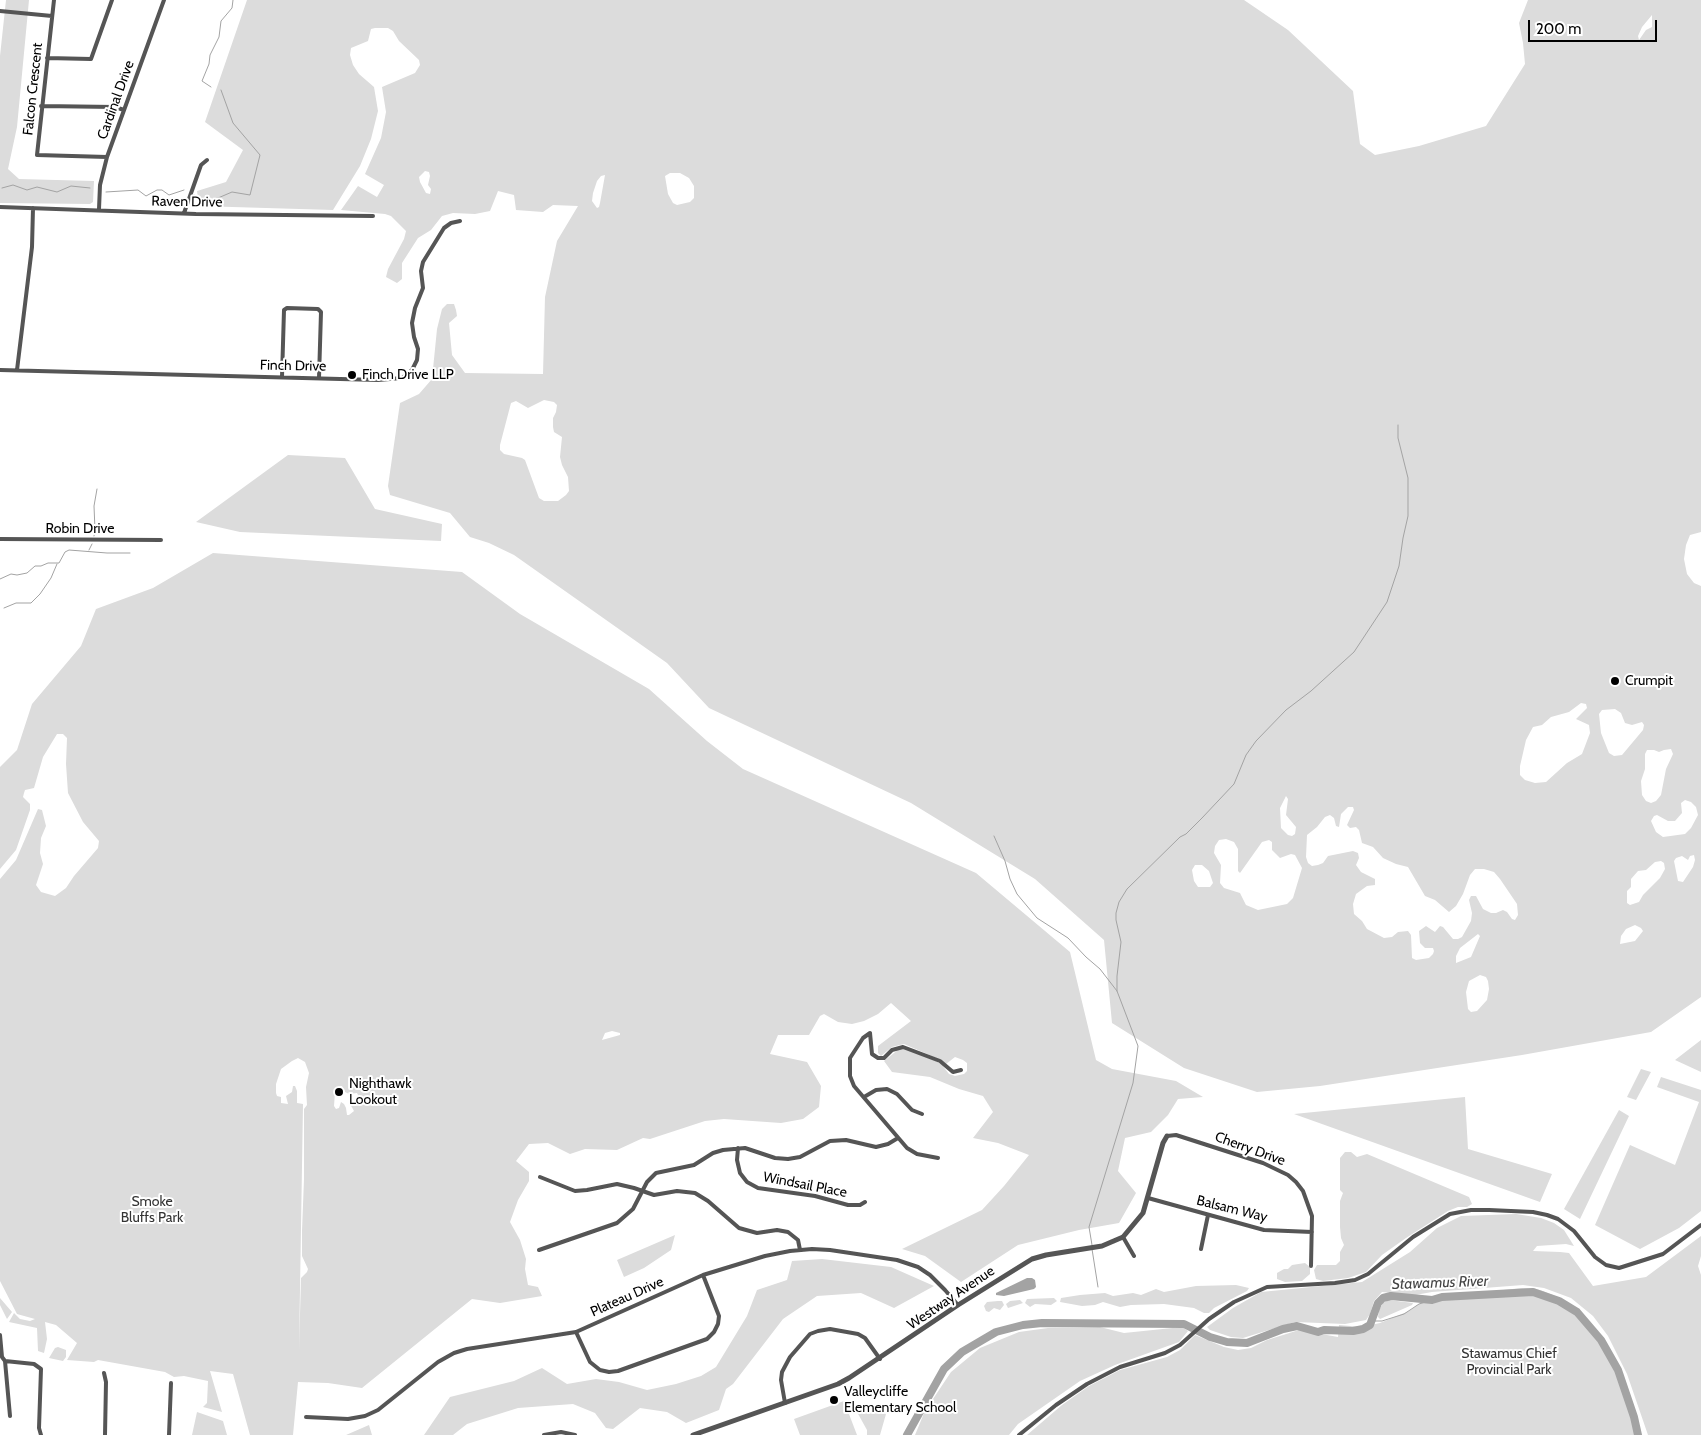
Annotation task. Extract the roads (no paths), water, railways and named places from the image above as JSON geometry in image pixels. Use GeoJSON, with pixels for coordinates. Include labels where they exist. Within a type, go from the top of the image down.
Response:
{"type":"FeatureCollection","features":[{"type":"Feature","properties":{"kind":"street","name":"Falcon Crescent"},"geometry":{"type":"LineString","coordinates":[[54,0],[37,155],[107,158]]}},
{"type":"Feature","properties":{"kind":"street"},"geometry":{"type":"LineString","coordinates":[[47,58],[91,60],[112,0]]}},
{"type":"Feature","properties":{"kind":"street","name":"Cardinal Drive"},"geometry":{"type":"LineString","coordinates":[[99,209],[100,185],[107,158],[164,0]]}},
{"type":"Feature","properties":{"kind":"street"},"geometry":{"type":"LineString","coordinates":[[0,11],[52,16]]}},
{"type":"Feature","properties":{"kind":"street"},"geometry":{"type":"LineString","coordinates":[[41,106],[115,107],[124,110]]}},
{"type":"Feature","properties":{"kind":"street"},"geometry":{"type":"LineString","coordinates":[[184,213],[201,165],[207,160]]}},
{"type":"Feature","properties":{"kind":"street","name":"Raven Drive"},"geometry":{"type":"LineString","coordinates":[[0,207],[99,209],[118,212],[374,216]]}},
{"type":"Feature","properties":{"kind":"street"},"geometry":{"type":"LineString","coordinates":[[17,370],[32,247],[33,208]]}},
{"type":"Feature","properties":{"kind":"street","name":"Finch Drive"},"geometry":{"type":"LineString","coordinates":[[0,370],[396,379],[405,376],[416,363],[418,352],[413,333],[412,319],[423,288],[421,271],[423,262],[444,228],[451,223],[460,221]]}},
{"type":"Feature","properties":{"kind":"street"},"geometry":{"type":"LineString","coordinates":[[282,377],[284,310],[286,308],[318,309],[321,312],[319,378]]}},
{"type":"Feature","properties":{"kind":"street","name":"Robin Drive"},"geometry":{"type":"LineString","coordinates":[[0,539],[161,540]]}},
{"type":"Feature","properties":{"kind":"street"},"geometry":{"type":"LineString","coordinates":[[938,1158],[917,1154],[907,1148],[854,1086],[850,1076],[849,1063],[854,1050],[863,1038],[870,1033],[872,1054],[878,1058],[884,1058],[892,1050],[903,1047],[940,1061],[953,1072],[961,1070]]}},
{"type":"Feature","properties":{"kind":"street"},"geometry":{"type":"LineString","coordinates":[[864,1097],[876,1090],[887,1089],[897,1094],[912,1110],[922,1114]]}},
{"type":"Feature","properties":{"kind":"street","name":"Cherry Drive"},"geometry":{"type":"LineString","coordinates":[[1167,1136],[1176,1135],[1264,1163],[1288,1175],[1302,1191],[1311,1208],[1311,1266]]}},
{"type":"Feature","properties":{"kind":"street","name":"Westway Avenue"},"geometry":{"type":"LineString","coordinates":[[697,1434],[838,1384],[880,1359],[1032,1259],[1102,1246],[1123,1237],[1143,1213],[1163,1143],[1167,1136]]}},
{"type":"Feature","properties":{"kind":"street"},"geometry":{"type":"LineString","coordinates":[[540,1250],[617,1223],[633,1209],[647,1182],[656,1173],[662,1170],[694,1165],[725,1149],[738,1148],[775,1158],[788,1159],[800,1157],[830,1142],[846,1140],[876,1147],[888,1144],[898,1138]]}},
{"type":"Feature","properties":{"kind":"street","name":"Windsail Place"},"geometry":{"type":"LineString","coordinates":[[738,1148],[737,1160],[740,1173],[747,1182],[758,1188],[816,1196],[848,1205],[860,1205],[866,1202]]}},
{"type":"Feature","properties":{"kind":"street"},"geometry":{"type":"LineString","coordinates":[[540,1177],[575,1190],[587,1190],[617,1184],[654,1195],[677,1191],[695,1193],[708,1200],[739,1228],[757,1233],[777,1230],[788,1232],[798,1240],[800,1250]]}},
{"type":"Feature","properties":{"kind":"street","name":"Balsam Way"},"geometry":{"type":"LineString","coordinates":[[1148,1198],[1264,1230],[1312,1232]]}},
{"type":"Feature","properties":{"kind":"street"},"geometry":{"type":"LineString","coordinates":[[1019,1435],[1056,1405],[1087,1384],[1120,1367],[1165,1353],[1180,1345],[1202,1325],[1234,1302],[1267,1287],[1355,1280],[1368,1274],[1414,1237],[1450,1214],[1460,1211],[1514,1211],[1547,1215],[1558,1219],[1574,1230],[1595,1257],[1606,1265],[1619,1268],[1663,1254],[1701,1225]]}},
{"type":"Feature","properties":{"kind":"street"},"geometry":{"type":"LineString","coordinates":[[1201,1249],[1208,1215]]}},
{"type":"Feature","properties":{"kind":"street"},"geometry":{"type":"LineString","coordinates":[[1123,1237],[1134,1256]]}},
{"type":"Feature","properties":{"kind":"street","name":"Plateau Drive"},"geometry":{"type":"LineString","coordinates":[[306,1417],[348,1419],[372,1413],[438,1362],[460,1351],[576,1332],[704,1275],[765,1256],[800,1250],[855,1253],[885,1257],[908,1264],[930,1275],[958,1306]]}},
{"type":"Feature","properties":{"kind":"street"},"geometry":{"type":"LineString","coordinates":[[576,1332],[590,1362],[600,1370],[609,1372],[618,1371],[707,1339],[714,1332],[719,1316],[704,1275]]}},
{"type":"Feature","properties":{"kind":"street"},"geometry":{"type":"LineString","coordinates":[[785,1403],[780,1380],[782,1372],[790,1358],[810,1334],[830,1329],[858,1334],[865,1338],[880,1359]]}},
{"type":"Feature","properties":{"kind":"street"},"geometry":{"type":"LineString","coordinates":[[0,1335],[2,1357],[5,1361],[10,1416]]}},
{"type":"Feature","properties":{"kind":"street"},"geometry":{"type":"LineString","coordinates":[[5,1361],[40,1366],[42,1372],[39,1428],[41,1435]]}},
{"type":"Feature","properties":{"kind":"street"},"geometry":{"type":"LineString","coordinates":[[104,1373],[106,1382],[105,1435]]}},
{"type":"Feature","properties":{"kind":"street"},"geometry":{"type":"LineString","coordinates":[[169,1435],[171,1383]]}},
{"type":"Feature","properties":{"kind":"street"},"geometry":{"type":"LineString","coordinates":[[544,1435],[561,1432],[575,1435]]}},
{"type":"Feature","properties":{"kind":"waterway"},"geometry":{"type":"LineString","coordinates":[[211,87],[202,81],[209,64],[210,55],[219,37],[221,21],[232,8],[233,0]]}},
{"type":"Feature","properties":{"kind":"waterway"},"geometry":{"type":"LineString","coordinates":[[194,195],[211,201],[232,192],[250,195],[260,155],[233,123],[221,90]]}},
{"type":"Feature","properties":{"kind":"waterway"},"geometry":{"type":"LineString","coordinates":[[2,188],[13,185],[27,190],[37,187],[57,192],[71,186],[90,188]]}},
{"type":"Feature","properties":{"kind":"waterway"},"geometry":{"type":"LineString","coordinates":[[106,192],[138,190],[146,196],[157,190],[162,190],[169,195],[184,190]]}},
{"type":"Feature","properties":{"kind":"waterway"},"geometry":{"type":"LineString","coordinates":[[1117,991],[1121,942],[1116,913],[1119,902],[1127,889],[1180,837],[1186,834],[1234,784],[1246,755],[1256,741],[1286,710],[1311,691],[1354,652],[1387,602],[1399,566],[1408,516],[1408,478],[1398,438],[1398,425]]}},
{"type":"Feature","properties":{"kind":"waterway"},"geometry":{"type":"LineString","coordinates":[[94,536],[94,506],[97,489]]}},
{"type":"Feature","properties":{"kind":"waterway"},"geometry":{"type":"LineString","coordinates":[[89,550],[92,544]]}},
{"type":"Feature","properties":{"kind":"waterway"},"geometry":{"type":"LineString","coordinates":[[0,579],[11,574],[27,573],[35,566],[59,563],[65,552],[69,550],[130,553]]}},
{"type":"Feature","properties":{"kind":"waterway"},"geometry":{"type":"LineString","coordinates":[[4,608],[16,603],[31,603],[51,578],[57,564]]}},
{"type":"Feature","properties":{"kind":"waterway"},"geometry":{"type":"LineString","coordinates":[[994,836],[1017,894],[1037,918],[1068,938],[1100,969],[1117,991],[1138,1046],[1133,1083],[1089,1227],[1092,1245]]}},
{"type":"Feature","properties":{"kind":"waterway"},"geometry":{"type":"LineString","coordinates":[[1092,1249],[1098,1287]]}},
{"type":"Feature","properties":{"kind":"waterway","name":"Stawamus River"},"geometry":{"type":"LineString","coordinates":[[907,1435],[944,1369],[962,1352],[996,1332],[1023,1325],[1042,1323],[1184,1324],[1210,1337],[1227,1342],[1247,1343],[1283,1329],[1297,1326],[1318,1332],[1324,1330],[1353,1331],[1363,1329],[1370,1325],[1378,1303],[1383,1298],[1391,1296],[1432,1300],[1442,1297],[1533,1292],[1559,1301],[1577,1312],[1601,1340],[1618,1370],[1638,1435]]}},
{"type":"Feature","properties":{"kind":"waterway"},"geometry":{"type":"LineString","coordinates":[[1373,1321],[1382,1321],[1404,1314],[1419,1304],[1432,1300]]}},
{"type":"Feature","properties":{"kind":"place","name":"Finch Drive LLP"},"geometry":{"type":"Point","coordinates":[352,375]}},
{"type":"Feature","properties":{"kind":"place","name":"Crumpit"},"geometry":{"type":"Point","coordinates":[1615,681]}},
{"type":"Feature","properties":{"kind":"place","name":"Nighthawk Lookout"},"geometry":{"type":"Point","coordinates":[339,1092]}},
{"type":"Feature","properties":{"kind":"place","name":"Valleycliffe Elementary School"},"geometry":{"type":"Point","coordinates":[834,1400]}},
{"type":"Feature","properties":{"kind":"park label","name":"Smoke Bluffs Park"},"geometry":{"type":"Point","coordinates":[152,1210]}},
{"type":"Feature","properties":{"kind":"park label","name":"Stawamus Chief Provincial Park"},"geometry":{"type":"Point","coordinates":[1509,1362]}}]}
